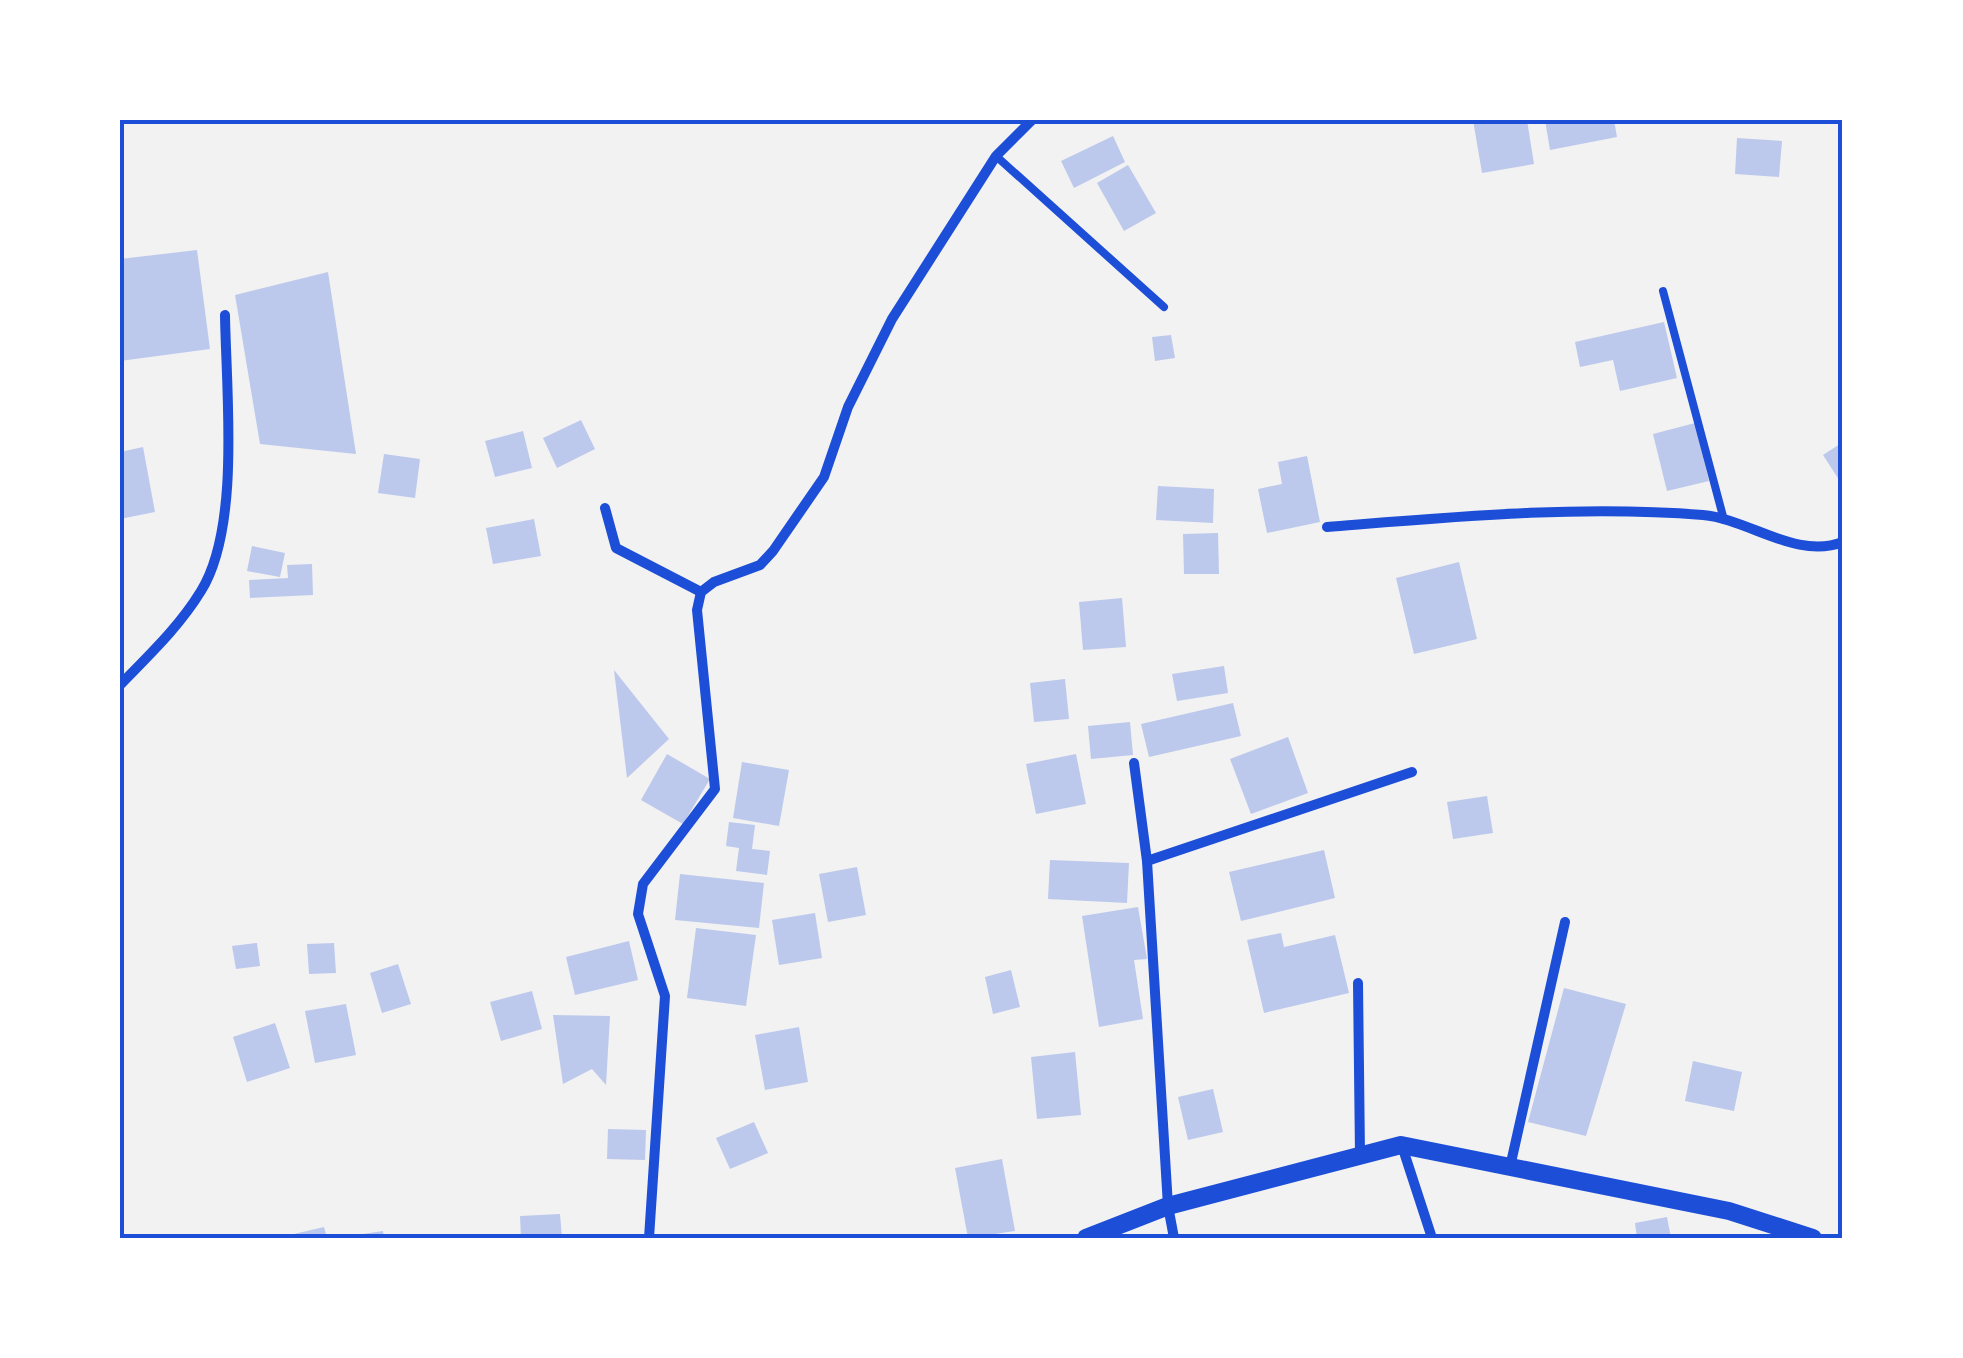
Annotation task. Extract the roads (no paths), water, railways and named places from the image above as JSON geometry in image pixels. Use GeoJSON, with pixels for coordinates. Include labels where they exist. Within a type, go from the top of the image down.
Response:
{"type":"FeatureCollection","features":[{"type":"Feature","properties":{"kind":"street"},"geometry":{"type":"LineString","coordinates":[[649,1238],[665,996],[638,914],[643,884],[715,789],[697,610],[701,592],[714,582],[760,565],[773,552],[824,477],[848,407],[892,319],[996,156],[1032,120]]}},
{"type":"Feature","properties":{"kind":"street"},"geometry":{"type":"LineString","coordinates":[[120,685],[172,632],[204,588],[222,532],[227,463],[224,315]]}},
{"type":"Feature","properties":{"kind":"street"},"geometry":{"type":"LineString","coordinates":[[606,508],[616,548],[701,592]]}},
{"type":"Feature","properties":{"kind":"street"},"geometry":{"type":"LineString","coordinates":[[1327,527],[1541,511],[1672,513],[1724,520],[1817,548],[1843,542]]}},
{"type":"Feature","properties":{"kind":"street"},"geometry":{"type":"LineString","coordinates":[[1134,763],[1147,861],[1168,1206],[1174,1238]]}},
{"type":"Feature","properties":{"kind":"street"},"geometry":{"type":"LineString","coordinates":[[1147,861],[1412,772]]}},
{"type":"Feature","properties":{"kind":"street"},"geometry":{"type":"LineString","coordinates":[[1510,1167],[1564,922]]}},
{"type":"Feature","properties":{"kind":"street"},"geometry":{"type":"LineString","coordinates":[[1358,982],[1360,1155]]}},
{"type":"Feature","properties":{"kind":"street"},"geometry":{"type":"LineString","coordinates":[[1086,1238],[1168,1206],[1401,1145],[1729,1212],[1757,1229],[1814,1238]]}},
{"type":"Feature","properties":{"kind":"street"},"geometry":{"type":"LineString","coordinates":[[1401,1145],[1432,1238]]}},
{"type":"Feature","properties":{"kind":"lane"},"geometry":{"type":"LineString","coordinates":[[996,156],[1164,307]]}},
{"type":"Feature","properties":{"kind":"lane"},"geometry":{"type":"LineString","coordinates":[[1663,291],[1724,520]]}}]}
